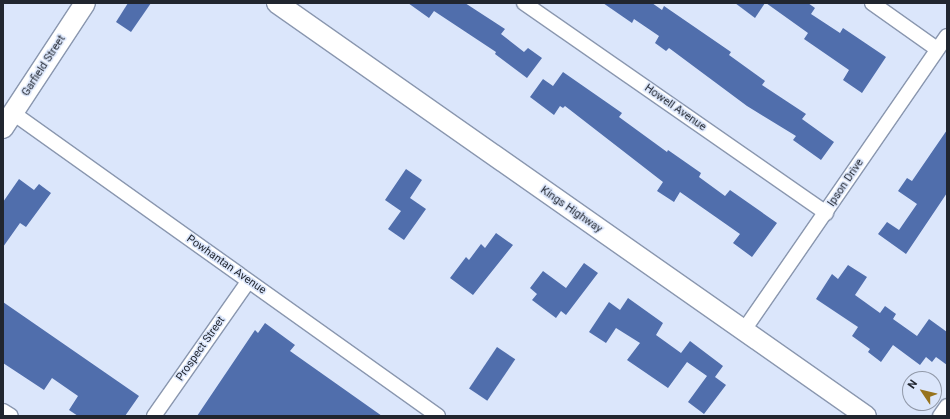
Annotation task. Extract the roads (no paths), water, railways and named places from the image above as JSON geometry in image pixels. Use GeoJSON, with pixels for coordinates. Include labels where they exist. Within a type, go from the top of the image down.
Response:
{"type":"FeatureCollection","features":[{"type":"Feature","properties":{"kind":"street","name":"Garfield Street"},"geometry":{"type":"LineString","coordinates":[[8,121],[85,3]]}},
{"type":"Feature","properties":{"kind":"street","name":"Kings Highway"},"geometry":{"type":"LineString","coordinates":[[277,3],[864,415]]}},
{"type":"Feature","properties":{"kind":"street","name":"Howell Avenue"},"geometry":{"type":"LineString","coordinates":[[524,3],[826,213]]}},
{"type":"Feature","properties":{"kind":"street"},"geometry":{"type":"LineString","coordinates":[[872,3],[937,49]]}},
{"type":"Feature","properties":{"kind":"street","name":"Ipson Drive"},"geometry":{"type":"LineString","coordinates":[[744,330],[947,36]]}},
{"type":"Feature","properties":{"kind":"street","name":"Powhantan Avenue"},"geometry":{"type":"LineString","coordinates":[[8,121],[248,282],[438,416]]}},
{"type":"Feature","properties":{"kind":"street","name":"Prospect Street"},"geometry":{"type":"LineString","coordinates":[[154,416],[248,282]]}},
{"type":"Feature","properties":{"kind":"street"},"geometry":{"type":"LineString","coordinates":[[940,416],[947,406]]}},
{"type":"Feature","properties":{"kind":"street"},"geometry":{"type":"LineString","coordinates":[[3,411],[11,416]]}}]}
